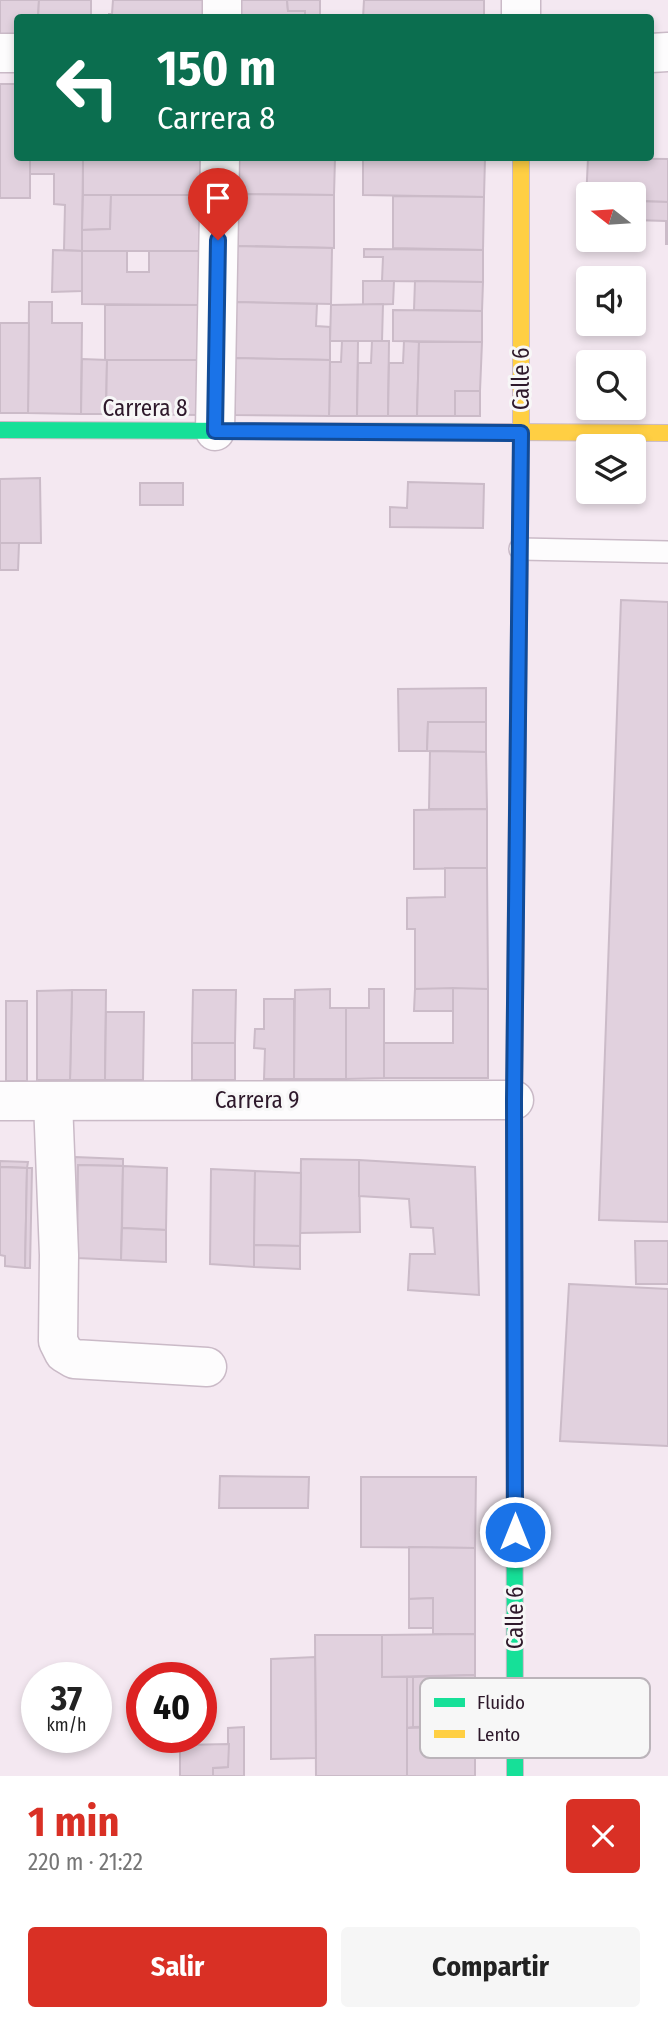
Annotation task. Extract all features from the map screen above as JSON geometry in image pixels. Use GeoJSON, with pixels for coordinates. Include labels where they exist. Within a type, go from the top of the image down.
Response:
{"type":"FeatureCollection","features":[{"type":"Feature","properties":{"kind":"street"},"geometry":{"type":"LineString","coordinates":[[215,431],[220,161]]}},
{"type":"Feature","properties":{"kind":"street","name":"Calle 6"},"geometry":{"type":"LineString","coordinates":[[515,1678],[514,1100],[522,161]]}},
{"type":"Feature","properties":{"kind":"street","name":"Carrera 8"},"geometry":{"type":"LineString","coordinates":[[0,430],[668,433]]}},
{"type":"Feature","properties":{"kind":"street","name":"Carrera 9"},"geometry":{"type":"LineString","coordinates":[[0,1101],[514,1100]]}},
{"type":"Feature","properties":{"kind":"street"},"geometry":{"type":"LineString","coordinates":[[53,1101],[59,1255],[58,1340],[65,1353],[74,1359],[92,1361],[207,1367]]}},
{"type":"Feature","properties":{"kind":"street","name":"Calle 6"},"geometry":{"type":"LineString","coordinates":[[515,1758],[515,1776]]}},
{"type":"Feature","properties":{"kind":"lane"},"geometry":{"type":"LineString","coordinates":[[520,549],[668,552]]}},
{"type":"Feature","properties":{"kind":"building"},"geometry":{"type":"Polygon","coordinates":[[[0,0],[39,0],[38,14],[14,14],[14,49],[0,48],[0,0]]]}},
{"type":"Feature","properties":{"kind":"building"},"geometry":{"type":"Polygon","coordinates":[[[39,0],[91,0],[91,14],[38,14],[39,0]]]}},
{"type":"Feature","properties":{"kind":"building"},"geometry":{"type":"Polygon","coordinates":[[[113,0],[208,0],[207,14],[112,14],[113,0]]]}},
{"type":"Feature","properties":{"kind":"building"},"geometry":{"type":"Polygon","coordinates":[[[238,0],[287,0],[288,11],[305,11],[305,14],[238,14],[238,0]]]}},
{"type":"Feature","properties":{"kind":"building"},"geometry":{"type":"Polygon","coordinates":[[[287,0],[320,0],[320,14],[288,11],[287,0]]]}},
{"type":"Feature","properties":{"kind":"building"},"geometry":{"type":"Polygon","coordinates":[[[364,0],[484,0],[484,14],[363,14],[364,0]]]}},
{"type":"Feature","properties":{"kind":"building"},"geometry":{"type":"Polygon","coordinates":[[[0,84],[14,84],[14,161],[30,161],[30,198],[0,198],[0,84]]]}},
{"type":"Feature","properties":{"kind":"building"},"geometry":{"type":"Polygon","coordinates":[[[668,159],[668,202],[646,201],[646,182],[587,182],[588,161],[668,159]]]}},
{"type":"Feature","properties":{"kind":"building"},"geometry":{"type":"Polygon","coordinates":[[[30,161],[83,161],[82,251],[64,250],[65,205],[54,204],[54,174],[30,174],[30,161]]]}},
{"type":"Feature","properties":{"kind":"building"},"geometry":{"type":"Polygon","coordinates":[[[83,161],[200,161],[200,195],[83,195],[83,161]]]}},
{"type":"Feature","properties":{"kind":"building"},"geometry":{"type":"Polygon","coordinates":[[[236,161],[335,161],[334,195],[236,194],[236,161]]]}},
{"type":"Feature","properties":{"kind":"building"},"geometry":{"type":"Polygon","coordinates":[[[363,161],[485,161],[484,197],[363,195],[363,161]]]}},
{"type":"Feature","properties":{"kind":"building"},"geometry":{"type":"Polygon","coordinates":[[[236,194],[334,195],[334,248],[236,246],[236,194]]]}},
{"type":"Feature","properties":{"kind":"building"},"geometry":{"type":"Polygon","coordinates":[[[83,195],[111,195],[110,229],[82,230],[83,195]]]}},
{"type":"Feature","properties":{"kind":"building"},"geometry":{"type":"Polygon","coordinates":[[[111,195],[200,195],[200,251],[82,251],[82,230],[110,229],[111,195]]]}},
{"type":"Feature","properties":{"kind":"building"},"geometry":{"type":"Polygon","coordinates":[[[393,196],[484,197],[483,250],[393,248],[393,196]]]}},
{"type":"Feature","properties":{"kind":"building"},"geometry":{"type":"Polygon","coordinates":[[[646,201],[668,202],[668,244],[666,221],[646,220],[646,201]]]}},
{"type":"Feature","properties":{"kind":"building"},"geometry":{"type":"Polygon","coordinates":[[[236,246],[332,248],[331,304],[235,302],[236,246]]]}},
{"type":"Feature","properties":{"kind":"building"},"geometry":{"type":"Polygon","coordinates":[[[364,249],[483,250],[483,282],[382,281],[383,257],[364,257],[364,249]]]}},
{"type":"Feature","properties":{"kind":"building"},"geometry":{"type":"Polygon","coordinates":[[[53,250],[82,251],[82,291],[52,292],[53,250]]]}},
{"type":"Feature","properties":{"kind":"building"},"geometry":{"type":"Polygon","coordinates":[[[82,251],[127,251],[127,272],[149,272],[149,251],[200,251],[199,305],[82,304],[82,251]]]}},
{"type":"Feature","properties":{"kind":"building"},"geometry":{"type":"Polygon","coordinates":[[[363,281],[394,281],[393,304],[363,305],[363,281]]]}},
{"type":"Feature","properties":{"kind":"building"},"geometry":{"type":"Polygon","coordinates":[[[415,281],[483,282],[482,311],[414,310],[415,281]]]}},
{"type":"Feature","properties":{"kind":"building"},"geometry":{"type":"Polygon","coordinates":[[[29,302],[52,302],[52,323],[82,323],[81,414],[28,413],[29,302]]]}},
{"type":"Feature","properties":{"kind":"building"},"geometry":{"type":"Polygon","coordinates":[[[235,302],[317,304],[316,326],[330,327],[330,360],[235,358],[235,302]]]}},
{"type":"Feature","properties":{"kind":"building"},"geometry":{"type":"Polygon","coordinates":[[[383,304],[382,341],[330,341],[331,305],[383,304]]]}},
{"type":"Feature","properties":{"kind":"building"},"geometry":{"type":"Polygon","coordinates":[[[105,305],[199,305],[199,360],[105,360],[105,305]]]}},
{"type":"Feature","properties":{"kind":"building"},"geometry":{"type":"Polygon","coordinates":[[[393,310],[482,311],[482,342],[393,341],[393,310]]]}},
{"type":"Feature","properties":{"kind":"building"},"geometry":{"type":"Polygon","coordinates":[[[0,323],[29,323],[28,413],[0,413],[0,323]]]}},
{"type":"Feature","properties":{"kind":"building"},"geometry":{"type":"Polygon","coordinates":[[[342,341],[358,341],[357,416],[329,416],[330,362],[341,362],[342,341]]]}},
{"type":"Feature","properties":{"kind":"building"},"geometry":{"type":"Polygon","coordinates":[[[372,341],[389,341],[388,416],[357,416],[358,363],[371,363],[372,341]]]}},
{"type":"Feature","properties":{"kind":"building"},"geometry":{"type":"Polygon","coordinates":[[[404,341],[419,342],[417,416],[388,416],[389,363],[403,363],[404,341]]]}},
{"type":"Feature","properties":{"kind":"building"},"geometry":{"type":"Polygon","coordinates":[[[419,342],[482,342],[480,391],[455,391],[455,416],[417,416],[419,342]]]}},
{"type":"Feature","properties":{"kind":"building"},"geometry":{"type":"Polygon","coordinates":[[[235,358],[330,360],[329,416],[235,415],[235,358]]]}},
{"type":"Feature","properties":{"kind":"building"},"geometry":{"type":"Polygon","coordinates":[[[82,359],[107,360],[106,414],[81,414],[82,359]]]}},
{"type":"Feature","properties":{"kind":"building"},"geometry":{"type":"Polygon","coordinates":[[[107,360],[199,360],[199,415],[106,414],[107,360]]]}},
{"type":"Feature","properties":{"kind":"building"},"geometry":{"type":"Polygon","coordinates":[[[455,391],[480,391],[480,416],[455,416],[455,391]]]}},
{"type":"Feature","properties":{"kind":"building"},"geometry":{"type":"Polygon","coordinates":[[[40,478],[41,543],[0,543],[0,479],[40,478]]]}},
{"type":"Feature","properties":{"kind":"building"},"geometry":{"type":"Polygon","coordinates":[[[408,482],[484,484],[483,528],[390,527],[390,507],[407,508],[408,482]]]}},
{"type":"Feature","properties":{"kind":"building"},"geometry":{"type":"Polygon","coordinates":[[[140,483],[183,483],[183,505],[140,505],[140,483]]]}},
{"type":"Feature","properties":{"kind":"building"},"geometry":{"type":"Polygon","coordinates":[[[0,543],[19,543],[18,570],[0,570],[0,543]]]}},
{"type":"Feature","properties":{"kind":"building"},"geometry":{"type":"Polygon","coordinates":[[[621,600],[668,602],[668,1222],[599,1220],[621,600]]]}},
{"type":"Feature","properties":{"kind":"building"},"geometry":{"type":"Polygon","coordinates":[[[486,688],[486,722],[428,722],[427,751],[399,751],[398,689],[486,688]]]}},
{"type":"Feature","properties":{"kind":"building"},"geometry":{"type":"Polygon","coordinates":[[[428,722],[486,722],[486,752],[427,751],[428,722]]]}},
{"type":"Feature","properties":{"kind":"building"},"geometry":{"type":"Polygon","coordinates":[[[430,751],[486,752],[487,809],[429,809],[430,751]]]}},
{"type":"Feature","properties":{"kind":"building"},"geometry":{"type":"Polygon","coordinates":[[[487,809],[487,868],[414,869],[414,810],[487,809]]]}},
{"type":"Feature","properties":{"kind":"building"},"geometry":{"type":"Polygon","coordinates":[[[445,868],[487,868],[488,989],[415,989],[415,929],[407,929],[407,898],[445,897],[445,868]]]}},
{"type":"Feature","properties":{"kind":"building"},"geometry":{"type":"Polygon","coordinates":[[[453,988],[488,989],[488,1078],[384,1078],[384,1043],[453,1043],[453,988]]]}},
{"type":"Feature","properties":{"kind":"building"},"geometry":{"type":"Polygon","coordinates":[[[453,988],[453,1011],[414,1011],[415,989],[453,988]]]}},
{"type":"Feature","properties":{"kind":"building"},"geometry":{"type":"Polygon","coordinates":[[[330,989],[330,1008],[346,1008],[346,1079],[294,1079],[295,990],[330,989]]]}},
{"type":"Feature","properties":{"kind":"building"},"geometry":{"type":"Polygon","coordinates":[[[369,989],[384,989],[384,1078],[346,1079],[346,1008],[369,1008],[369,989]]]}},
{"type":"Feature","properties":{"kind":"building"},"geometry":{"type":"Polygon","coordinates":[[[72,990],[106,990],[105,1080],[70,1080],[72,990]]]}},
{"type":"Feature","properties":{"kind":"building"},"geometry":{"type":"Polygon","coordinates":[[[72,990],[70,1080],[37,1080],[37,991],[72,990]]]}},
{"type":"Feature","properties":{"kind":"building"},"geometry":{"type":"Polygon","coordinates":[[[193,990],[236,990],[235,1043],[192,1043],[193,990]]]}},
{"type":"Feature","properties":{"kind":"building"},"geometry":{"type":"Polygon","coordinates":[[[264,999],[294,999],[294,1079],[264,1079],[265,1049],[254,1048],[255,1029],[264,1029],[264,999]]]}},
{"type":"Feature","properties":{"kind":"building"},"geometry":{"type":"Polygon","coordinates":[[[6,1001],[27,1001],[27,1081],[6,1081],[6,1001]]]}},
{"type":"Feature","properties":{"kind":"building"},"geometry":{"type":"Polygon","coordinates":[[[106,1012],[144,1012],[143,1080],[105,1080],[106,1012]]]}},
{"type":"Feature","properties":{"kind":"building"},"geometry":{"type":"Polygon","coordinates":[[[192,1043],[235,1043],[235,1080],[192,1080],[192,1043]]]}},
{"type":"Feature","properties":{"kind":"building"},"geometry":{"type":"Polygon","coordinates":[[[75,1157],[123,1159],[123,1166],[78,1165],[77,1258],[72,1259],[75,1157]]]}},
{"type":"Feature","properties":{"kind":"building"},"geometry":{"type":"Polygon","coordinates":[[[301,1159],[359,1160],[360,1232],[300,1233],[301,1159]]]}},
{"type":"Feature","properties":{"kind":"building"},"geometry":{"type":"Polygon","coordinates":[[[359,1160],[475,1167],[479,1295],[408,1290],[410,1254],[435,1254],[433,1228],[411,1227],[409,1199],[359,1196],[359,1160]]]}},
{"type":"Feature","properties":{"kind":"building"},"geometry":{"type":"Polygon","coordinates":[[[0,1161],[28,1162],[27,1168],[0,1167],[0,1161]]]}},
{"type":"Feature","properties":{"kind":"building"},"geometry":{"type":"Polygon","coordinates":[[[78,1165],[123,1166],[121,1260],[77,1258],[78,1165]]]}},
{"type":"Feature","properties":{"kind":"building"},"geometry":{"type":"Polygon","coordinates":[[[123,1166],[167,1168],[166,1230],[122,1228],[123,1166]]]}},
{"type":"Feature","properties":{"kind":"building"},"geometry":{"type":"Polygon","coordinates":[[[0,1167],[27,1168],[25,1268],[5,1266],[5,1256],[0,1255],[0,1167]]]}},
{"type":"Feature","properties":{"kind":"building"},"geometry":{"type":"Polygon","coordinates":[[[27,1168],[32,1168],[30,1268],[25,1268],[27,1168]]]}},
{"type":"Feature","properties":{"kind":"building"},"geometry":{"type":"Polygon","coordinates":[[[211,1169],[255,1171],[254,1267],[210,1264],[211,1169]]]}},
{"type":"Feature","properties":{"kind":"building"},"geometry":{"type":"Polygon","coordinates":[[[255,1171],[301,1173],[300,1246],[254,1245],[255,1171]]]}},
{"type":"Feature","properties":{"kind":"building"},"geometry":{"type":"Polygon","coordinates":[[[122,1228],[166,1230],[166,1262],[121,1260],[122,1228]]]}},
{"type":"Feature","properties":{"kind":"building"},"geometry":{"type":"Polygon","coordinates":[[[635,1241],[668,1241],[668,1284],[636,1284],[635,1241]]]}},
{"type":"Feature","properties":{"kind":"building"},"geometry":{"type":"Polygon","coordinates":[[[254,1245],[300,1246],[300,1269],[254,1267],[254,1245]]]}},
{"type":"Feature","properties":{"kind":"building"},"geometry":{"type":"Polygon","coordinates":[[[569,1284],[668,1289],[668,1446],[560,1441],[569,1284]]]}},
{"type":"Feature","properties":{"kind":"building"},"geometry":{"type":"Polygon","coordinates":[[[220,1476],[309,1477],[308,1508],[219,1508],[220,1476]]]}},
{"type":"Feature","properties":{"kind":"building"},"geometry":{"type":"Polygon","coordinates":[[[361,1477],[476,1477],[475,1548],[361,1547],[361,1477]]]}},
{"type":"Feature","properties":{"kind":"building"},"geometry":{"type":"Polygon","coordinates":[[[409,1547],[475,1548],[475,1634],[433,1634],[433,1598],[409,1599],[409,1547]]]}},
{"type":"Feature","properties":{"kind":"building"},"geometry":{"type":"Polygon","coordinates":[[[433,1598],[433,1628],[409,1628],[409,1599],[433,1598]]]}},
{"type":"Feature","properties":{"kind":"building"},"geometry":{"type":"Polygon","coordinates":[[[475,1634],[475,1675],[382,1677],[382,1635],[475,1634]]]}},
{"type":"Feature","properties":{"kind":"building"},"geometry":{"type":"Polygon","coordinates":[[[315,1635],[382,1635],[382,1677],[407,1677],[407,1776],[316,1776],[315,1635]]]}},
{"type":"Feature","properties":{"kind":"building"},"geometry":{"type":"Polygon","coordinates":[[[315,1657],[316,1758],[271,1759],[271,1659],[315,1657]]]}},
{"type":"Feature","properties":{"kind":"building"},"geometry":{"type":"Polygon","coordinates":[[[475,1675],[475,1678],[420,1678],[420,1727],[413,1727],[413,1677],[475,1675]]]}},
{"type":"Feature","properties":{"kind":"building"},"geometry":{"type":"Polygon","coordinates":[[[407,1677],[413,1677],[413,1727],[407,1728],[407,1677]]]}},
{"type":"Feature","properties":{"kind":"building"},"geometry":{"type":"Polygon","coordinates":[[[244,1727],[244,1776],[213,1776],[213,1768],[228,1767],[228,1728],[244,1727]]]}},
{"type":"Feature","properties":{"kind":"building"},"geometry":{"type":"Polygon","coordinates":[[[407,1728],[420,1728],[420,1758],[475,1758],[475,1776],[407,1776],[407,1728]]]}},
{"type":"Feature","properties":{"kind":"building"},"geometry":{"type":"Polygon","coordinates":[[[217,1744],[229,1744],[228,1767],[213,1768],[213,1776],[180,1776],[180,1753],[217,1753],[217,1744]]]}},
{"type":"Feature","properties":{"kind":"traffic: fast"},"geometry":{"type":"LineString","coordinates":[[0,430],[494,432]]}},
{"type":"Feature","properties":{"kind":"traffic: fast"},"geometry":{"type":"LineString","coordinates":[[516,892],[521,445]]}},
{"type":"Feature","properties":{"kind":"traffic: fast"},"geometry":{"type":"LineString","coordinates":[[514,1111],[515,1678]]}},
{"type":"Feature","properties":{"kind":"traffic: fast"},"geometry":{"type":"LineString","coordinates":[[515,1758],[515,1776]]}},
{"type":"Feature","properties":{"kind":"traffic: slow"},"geometry":{"type":"LineString","coordinates":[[521,161],[521,445]]}},
{"type":"Feature","properties":{"kind":"traffic: slow"},"geometry":{"type":"LineString","coordinates":[[494,432],[668,433]]}},
{"type":"Feature","properties":{"kind":"traffic: slow"},"geometry":{"type":"LineString","coordinates":[[514,1111],[516,892]]}},
{"type":"Feature","properties":{"kind":"route"},"geometry":{"type":"LineString","coordinates":[[218,240],[215,431],[521,433],[514,1100],[515,1532]]}}]}
